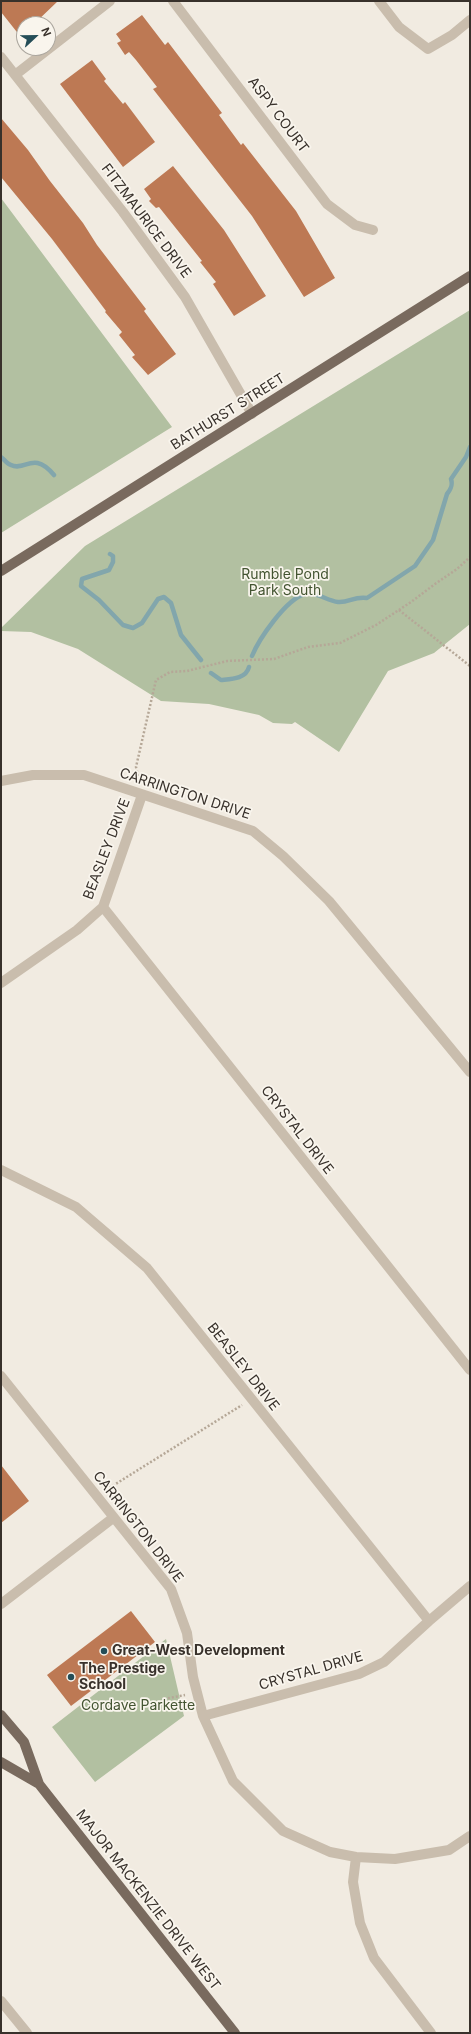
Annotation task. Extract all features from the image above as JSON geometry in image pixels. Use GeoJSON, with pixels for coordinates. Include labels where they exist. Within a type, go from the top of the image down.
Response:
{"type":"FeatureCollection","features":[{"type":"Feature","properties":{"kind":"main road","name":"BATHURST STREET"},"geometry":{"type":"LineString","coordinates":[[1,571],[470,276]]}},
{"type":"Feature","properties":{"kind":"main road","name":"MAJOR MACKENZIE DRIVE WEST"},"geometry":{"type":"LineString","coordinates":[[1,1715],[24,1742],[39,1784],[235,2033]]}},
{"type":"Feature","properties":{"kind":"main road","name":"MAJOR MACKENZIE DRIVE WEST"},"geometry":{"type":"LineString","coordinates":[[1,1762],[39,1784]]}},
{"type":"Feature","properties":{"kind":"street"},"geometry":{"type":"LineString","coordinates":[[14,75],[110,1]]}},
{"type":"Feature","properties":{"kind":"street","name":"ASPY COURT"},"geometry":{"type":"LineString","coordinates":[[172,1],[327,204],[355,225],[373,230]]}},
{"type":"Feature","properties":{"kind":"street"},"geometry":{"type":"LineString","coordinates":[[379,1],[399,27],[428,49],[452,35],[470,20]]}},
{"type":"Feature","properties":{"kind":"street","name":"FITZMAURICE DRIVE"},"geometry":{"type":"LineString","coordinates":[[1,57],[123,212],[185,297],[252,414]]}},
{"type":"Feature","properties":{"kind":"street","name":"CARRINGTON DRIVE"},"geometry":{"type":"LineString","coordinates":[[1,781],[33,775],[84,775],[253,831],[329,901],[470,1072]]}},
{"type":"Feature","properties":{"kind":"street","name":"BEASLEY DRIVE"},"geometry":{"type":"LineString","coordinates":[[1,983],[77,930],[103,907],[142,795]]}},
{"type":"Feature","properties":{"kind":"street","name":"CRYSTAL DRIVE"},"geometry":{"type":"LineString","coordinates":[[103,907],[470,1370]]}},
{"type":"Feature","properties":{"kind":"street","name":"BEASLEY DRIVE"},"geometry":{"type":"LineString","coordinates":[[1,1170],[76,1207],[147,1268],[428,1621]]}},
{"type":"Feature","properties":{"kind":"street","name":"CARRINGTON DRIVE"},"geometry":{"type":"LineString","coordinates":[[1,1376],[171,1589],[187,1633],[193,1677],[203,1716],[233,1781],[283,1831],[330,1852],[356,1857],[395,1859],[449,1850],[470,1836]]}},
{"type":"Feature","properties":{"kind":"street"},"geometry":{"type":"LineString","coordinates":[[1,1604],[113,1518]]}},
{"type":"Feature","properties":{"kind":"street","name":"CRYSTAL DRIVE"},"geometry":{"type":"LineString","coordinates":[[203,1716],[359,1674],[384,1662],[399,1650],[428,1621],[470,1586]]}},
{"type":"Feature","properties":{"kind":"street"},"geometry":{"type":"LineString","coordinates":[[356,1857],[353,1882],[360,1923],[374,1958],[431,2033]]}},
{"type":"Feature","properties":{"kind":"street"},"geometry":{"type":"LineString","coordinates":[[1,2001],[27,2033]]}},
{"type":"Feature","properties":{"kind":"path"},"geometry":{"type":"LineString","coordinates":[[142,795],[136,767],[156,680],[170,672],[187,671],[213,664],[243,660],[274,659],[308,647],[340,643],[376,625],[399,610],[458,569],[470,557]]}},
{"type":"Feature","properties":{"kind":"path"},"geometry":{"type":"LineString","coordinates":[[399,610],[470,666]]}},
{"type":"Feature","properties":{"kind":"path"},"geometry":{"type":"LineString","coordinates":[[97,1496],[250,1399]]}},
{"type":"Feature","properties":{"kind":"path"},"geometry":{"type":"LineString","coordinates":[[164,1700],[197,1692]]}},
{"type":"Feature","properties":{"kind":"green space"},"geometry":{"type":"Polygon","coordinates":[[[1,198],[172,427],[1,533],[1,198]]]}},
{"type":"Feature","properties":{"kind":"green space","name":"Rumble Pond Park South"},"geometry":{"type":"Polygon","coordinates":[[[470,310],[470,624],[434,653],[388,671],[339,752],[295,722],[292,724],[273,723],[259,715],[209,704],[161,701],[78,649],[31,632],[1,631],[1,628],[85,546],[470,310]]]}},
{"type":"Feature","properties":{"kind":"green space","name":"Cordave Parkette"},"geometry":{"type":"Polygon","coordinates":[[[166,1639],[184,1716],[95,1782],[52,1727],[166,1639]]]}},
{"type":"Feature","properties":{"kind":"building"},"geometry":{"type":"Polygon","coordinates":[[[1,1],[58,1],[42,16],[16,16],[16,31],[1,12],[1,1]]]}},
{"type":"Feature","properties":{"kind":"building"},"geometry":{"type":"Polygon","coordinates":[[[142,15],[165,45],[168,42],[222,113],[219,115],[241,145],[243,143],[296,211],[335,278],[304,297],[252,216],[153,89],[157,87],[129,52],[125,55],[117,43],[121,41],[116,34],[142,15]]]}},
{"type":"Feature","properties":{"kind":"building"},"geometry":{"type":"Polygon","coordinates":[[[92,60],[106,79],[104,81],[123,104],[125,102],[155,142],[123,167],[60,84],[92,60]]]}},
{"type":"Feature","properties":{"kind":"building"},"geometry":{"type":"Polygon","coordinates":[[[1,118],[28,150],[83,223],[97,245],[146,309],[144,311],[176,354],[148,375],[132,357],[135,355],[119,335],[122,332],[105,312],[106,311],[52,239],[1,177],[1,118]]]}},
{"type":"Feature","properties":{"kind":"building"},"geometry":{"type":"Polygon","coordinates":[[[173,166],[224,230],[266,296],[234,316],[213,284],[216,282],[200,262],[202,261],[159,207],[156,208],[149,201],[151,199],[144,189],[173,166]]]}},
{"type":"Feature","properties":{"kind":"building"},"geometry":{"type":"Polygon","coordinates":[[[1,1465],[29,1501],[1,1523],[1,1465]]]}},
{"type":"Feature","properties":{"kind":"building"},"geometry":{"type":"Polygon","coordinates":[[[131,1611],[155,1642],[71,1706],[47,1675],[131,1611]]]}},
{"type":"Feature","properties":{"kind":"waterway"},"geometry":{"type":"LineString","coordinates":[[252,656],[274,620],[290,603],[298,597],[309,593],[338,602],[367,598],[415,566],[433,540],[447,494],[451,487],[451,479],[466,457],[470,447]]}},
{"type":"Feature","properties":{"kind":"waterway"},"geometry":{"type":"LineString","coordinates":[[1,457],[8,464],[16,466],[30,463],[40,464],[54,475]]}},
{"type":"Feature","properties":{"kind":"waterway"},"geometry":{"type":"LineString","coordinates":[[110,554],[113,556],[113,562],[109,570],[82,579],[81,586],[99,600],[123,625],[133,628],[142,623],[158,599],[164,597],[171,603],[181,635],[201,660]]}},
{"type":"Feature","properties":{"kind":"waterway"},"geometry":{"type":"LineString","coordinates":[[211,673],[221,680],[233,679],[245,674],[249,667]]}},
{"type":"Feature","properties":{"kind":"place","name":"Great-West Development"},"geometry":{"type":"Point","coordinates":[104,1651]}},
{"type":"Feature","properties":{"kind":"place","name":"The Prestige School"},"geometry":{"type":"Point","coordinates":[71,1677]}}]}
